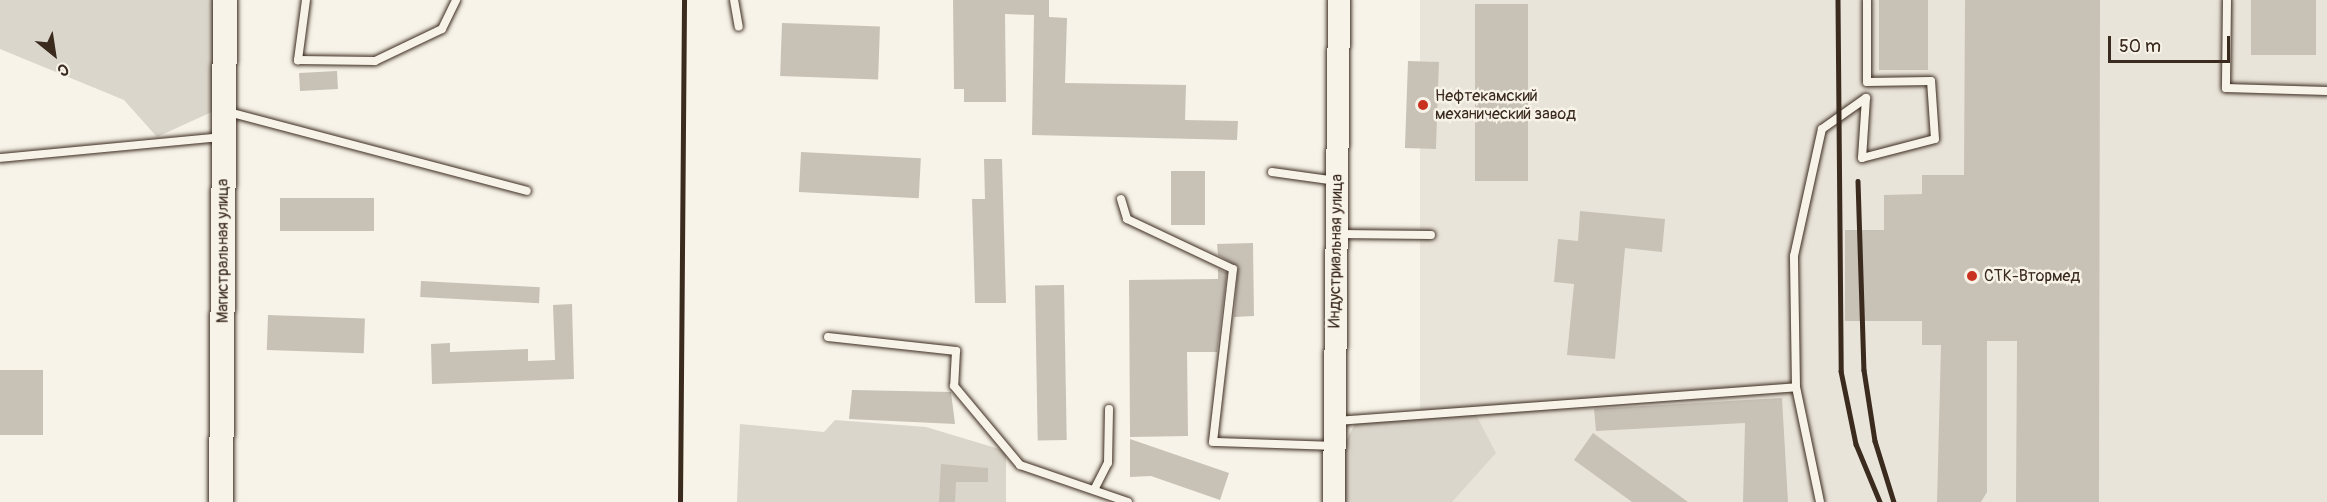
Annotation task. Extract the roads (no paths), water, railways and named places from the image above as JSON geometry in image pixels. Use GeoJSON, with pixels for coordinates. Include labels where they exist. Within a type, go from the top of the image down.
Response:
{"type":"FeatureCollection","features":[{"type":"Feature","properties":{"kind":"main road","name":"Магистральная улица"},"geometry":{"type":"LineString","coordinates":[[221,502],[225,0]]}},
{"type":"Feature","properties":{"kind":"main road","name":"Индустриальная улица"},"geometry":{"type":"LineString","coordinates":[[1334,502],[1333,421],[1339,0]]}},
{"type":"Feature","properties":{"kind":"lane"},"geometry":{"type":"LineString","coordinates":[[306,0],[298,60],[375,61],[441,29],[456,0]]}},
{"type":"Feature","properties":{"kind":"lane"},"geometry":{"type":"LineString","coordinates":[[734,0],[739,27]]}},
{"type":"Feature","properties":{"kind":"lane"},"geometry":{"type":"LineString","coordinates":[[1820,502],[1796,387],[1794,256],[1822,129],[1866,98],[1862,158],[1935,139],[1931,81],[1867,82],[1867,0]]}},
{"type":"Feature","properties":{"kind":"lane"},"geometry":{"type":"LineString","coordinates":[[2227,0],[2226,88],[2327,91]]}},
{"type":"Feature","properties":{"kind":"lane"},"geometry":{"type":"LineString","coordinates":[[224,111],[527,191]]}},
{"type":"Feature","properties":{"kind":"lane"},"geometry":{"type":"LineString","coordinates":[[0,158],[224,137]]}},
{"type":"Feature","properties":{"kind":"lane"},"geometry":{"type":"LineString","coordinates":[[1272,172],[1337,182]]}},
{"type":"Feature","properties":{"kind":"lane"},"geometry":{"type":"LineString","coordinates":[[1121,199],[1127,219],[1233,269],[1213,442],[1333,446]]}},
{"type":"Feature","properties":{"kind":"lane"},"geometry":{"type":"LineString","coordinates":[[1336,234],[1431,235]]}},
{"type":"Feature","properties":{"kind":"lane"},"geometry":{"type":"LineString","coordinates":[[828,337],[956,351],[954,386],[1020,465],[1128,502]]}},
{"type":"Feature","properties":{"kind":"lane"},"geometry":{"type":"LineString","coordinates":[[1333,421],[1796,387]]}},
{"type":"Feature","properties":{"kind":"lane"},"geometry":{"type":"LineString","coordinates":[[1094,490],[1108,463],[1109,409]]}},
{"type":"Feature","properties":{"kind":"railway"},"geometry":{"type":"LineString","coordinates":[[680,502],[684,0]]}},
{"type":"Feature","properties":{"kind":"railway"},"geometry":{"type":"LineString","coordinates":[[1838,0],[1841,371],[1856,444],[1880,502]]}},
{"type":"Feature","properties":{"kind":"railway"},"geometry":{"type":"LineString","coordinates":[[1858,181],[1864,370],[1875,441],[1894,502]]}},
{"type":"Feature","properties":{"kind":"place","name":"Нефтекамский механический завод"},"geometry":{"type":"Point","coordinates":[1423,105]}},
{"type":"Feature","properties":{"kind":"place","name":"СТК-Втормед"},"geometry":{"type":"Point","coordinates":[1972,276]}}]}
